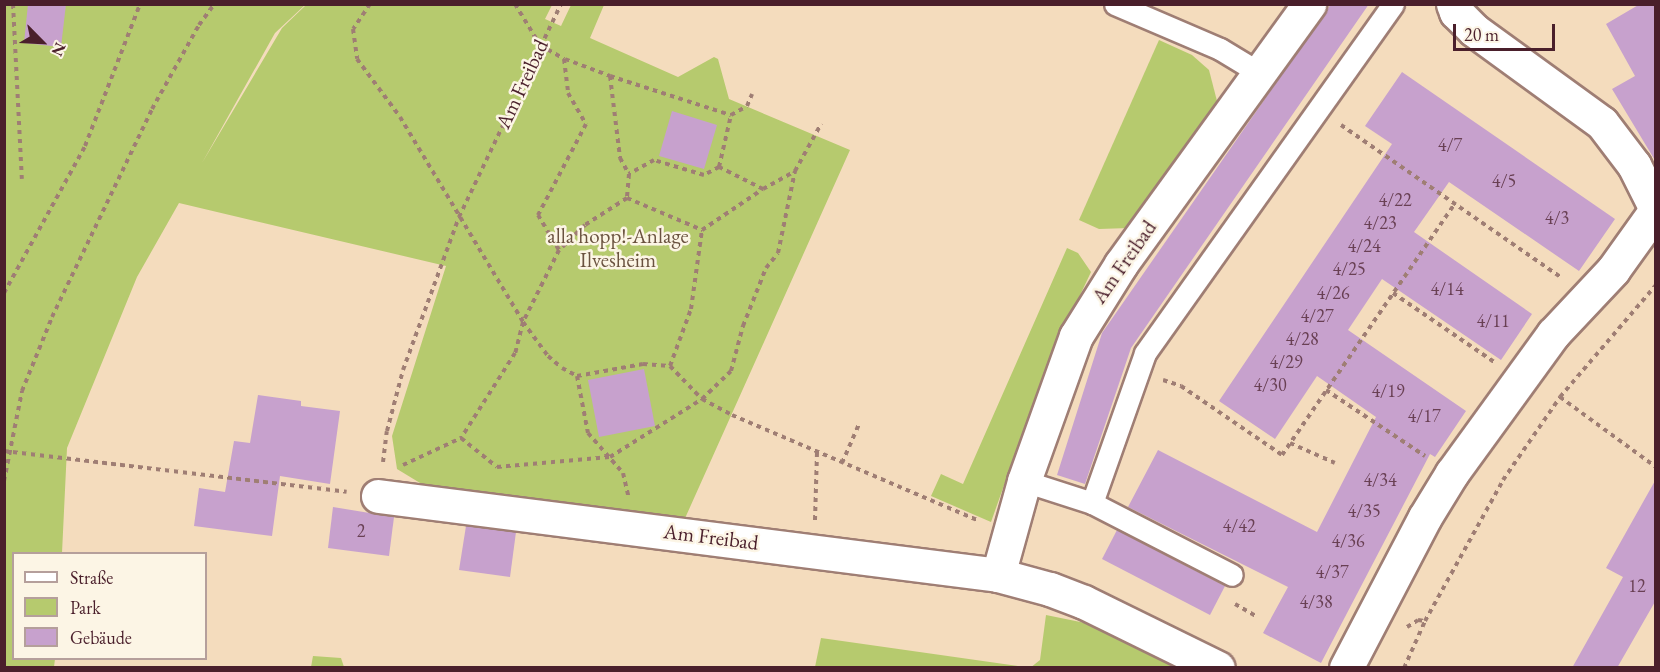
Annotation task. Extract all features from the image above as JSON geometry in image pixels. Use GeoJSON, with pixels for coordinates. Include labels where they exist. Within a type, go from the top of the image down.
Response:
{"type":"FeatureCollection","features":[{"type":"Feature","properties":{"kind":"street","name":"Am Freibad"},"geometry":{"type":"LineString","coordinates":[[378,496],[998,575],[1008,531],[1024,481],[1065,363],[1089,311],[1258,72],[1309,4]]}},
{"type":"Feature","properties":{"kind":"street"},"geometry":{"type":"LineString","coordinates":[[1346,668],[1425,517],[1452,473],[1553,334],[1613,270],[1656,210],[1634,165],[1602,123],[1474,30],[1456,12],[1453,4]]}},
{"type":"Feature","properties":{"kind":"street"},"geometry":{"type":"LineString","coordinates":[[998,575],[1050,589],[1084,602],[1218,668]]}},
{"type":"Feature","properties":{"kind":"lane"},"geometry":{"type":"LineString","coordinates":[[1115,4],[1220,49],[1258,72]]}},
{"type":"Feature","properties":{"kind":"lane"},"geometry":{"type":"LineString","coordinates":[[1092,503],[1145,353],[1393,4]]}},
{"type":"Feature","properties":{"kind":"lane"},"geometry":{"type":"LineString","coordinates":[[1024,481],[1092,503],[1232,575]]}},
{"type":"Feature","properties":{"kind":"path"},"geometry":{"type":"LineString","coordinates":[[12,4],[22,179]]}},
{"type":"Feature","properties":{"kind":"path"},"geometry":{"type":"LineString","coordinates":[[4,293],[85,146],[140,4]]}},
{"type":"Feature","properties":{"kind":"path"},"geometry":{"type":"LineString","coordinates":[[4,481],[7,452],[22,391],[52,317],[152,110],[199,25],[214,4]]}},
{"type":"Feature","properties":{"kind":"path"},"geometry":{"type":"LineString","coordinates":[[370,4],[353,29],[357,59],[400,117],[523,322],[548,356],[577,376],[588,433],[623,473],[629,490],[623,526]]}},
{"type":"Feature","properties":{"kind":"path"},"geometry":{"type":"LineString","coordinates":[[515,4],[540,45],[564,59],[731,115],[747,106],[752,94]]}},
{"type":"Feature","properties":{"kind":"path","name":"Am Freibad"},"geometry":{"type":"LineString","coordinates":[[378,496],[387,432],[403,370],[459,217],[561,4]]}},
{"type":"Feature","properties":{"kind":"path"},"geometry":{"type":"LineString","coordinates":[[559,250],[538,215],[586,124],[568,93],[564,59]]}},
{"type":"Feature","properties":{"kind":"path"},"geometry":{"type":"LineString","coordinates":[[610,76],[620,158],[629,174],[627,198]]}},
{"type":"Feature","properties":{"kind":"path"},"geometry":{"type":"LineString","coordinates":[[1318,109],[1587,296]]}},
{"type":"Feature","properties":{"kind":"path"},"geometry":{"type":"LineString","coordinates":[[629,174],[654,160],[704,175],[719,167],[731,115]]}},
{"type":"Feature","properties":{"kind":"path"},"geometry":{"type":"LineString","coordinates":[[461,438],[497,467],[610,457],[702,399],[731,371],[743,326],[762,277],[778,253],[795,171],[821,124]]}},
{"type":"Feature","properties":{"kind":"path"},"geometry":{"type":"LineString","coordinates":[[719,167],[763,189]]}},
{"type":"Feature","properties":{"kind":"path"},"geometry":{"type":"LineString","coordinates":[[670,366],[691,309],[702,230],[763,189],[795,171]]}},
{"type":"Feature","properties":{"kind":"path"},"geometry":{"type":"LineString","coordinates":[[7,452],[378,496],[403,465],[461,438],[515,353],[523,322],[559,250],[585,225],[627,198]]}},
{"type":"Feature","properties":{"kind":"path"},"geometry":{"type":"LineString","coordinates":[[627,198],[702,230]]}},
{"type":"Feature","properties":{"kind":"path"},"geometry":{"type":"LineString","coordinates":[[1139,372],[1181,386],[1282,454],[1455,203]]}},
{"type":"Feature","properties":{"kind":"path"},"geometry":{"type":"LineString","coordinates":[[1404,668],[1425,621],[1503,480],[1560,397],[1656,285]]}},
{"type":"Feature","properties":{"kind":"path"},"geometry":{"type":"LineString","coordinates":[[1393,293],[1521,380]]}},
{"type":"Feature","properties":{"kind":"path"},"geometry":{"type":"LineString","coordinates":[[577,376],[643,364],[670,366],[702,399],[842,463],[1008,531]]}},
{"type":"Feature","properties":{"kind":"path"},"geometry":{"type":"LineString","coordinates":[[1326,390],[1452,473]]}},
{"type":"Feature","properties":{"kind":"path"},"geometry":{"type":"LineString","coordinates":[[1560,397],[1656,467]]}},
{"type":"Feature","properties":{"kind":"path"},"geometry":{"type":"LineString","coordinates":[[842,463],[859,424]]}},
{"type":"Feature","properties":{"kind":"path"},"geometry":{"type":"LineString","coordinates":[[1290,443],[1335,464]]}},
{"type":"Feature","properties":{"kind":"path"},"geometry":{"type":"LineString","coordinates":[[814,550],[818,452]]}},
{"type":"Feature","properties":{"kind":"green space","name":"alla hopp!-Anlage Ilvesheim"},"geometry":{"type":"Polygon","coordinates":[[[307,4],[552,5],[545,19],[561,26],[571,5],[604,5],[590,38],[678,77],[714,57],[718,59],[729,99],[850,150],[682,525],[425,486],[397,469],[392,436],[446,266],[179,203],[137,277],[67,448],[62,552],[12,552],[12,660],[55,660],[54,667],[5,667],[4,5],[305,5],[275,33],[202,163],[282,28],[307,4]]]}},
{"type":"Feature","properties":{"kind":"green space"},"geometry":{"type":"Polygon","coordinates":[[[1159,40],[1192,55],[1209,70],[1217,101],[1129,228],[1099,229],[1079,220],[1159,40]]]}},
{"type":"Feature","properties":{"kind":"green space"},"geometry":{"type":"Polygon","coordinates":[[[1067,248],[1078,253],[1091,272],[1046,367],[991,522],[931,496],[941,474],[963,484],[1067,248]]]}},
{"type":"Feature","properties":{"kind":"green space"},"geometry":{"type":"Polygon","coordinates":[[[1046,615],[1095,625],[1182,668],[1030,668],[1040,660],[1046,615]]]}},
{"type":"Feature","properties":{"kind":"green space"},"geometry":{"type":"Polygon","coordinates":[[[821,638],[1025,667],[815,667],[821,638]]]}},
{"type":"Feature","properties":{"kind":"green space"},"geometry":{"type":"Polygon","coordinates":[[[313,656],[341,658],[344,667],[311,667],[313,656]]]}},
{"type":"Feature","properties":{"kind":"building"},"geometry":{"type":"Polygon","coordinates":[[[28,4],[66,4],[61,47],[24,43],[28,4]]]}},
{"type":"Feature","properties":{"kind":"building"},"geometry":{"type":"Polygon","coordinates":[[[1331,4],[1369,4],[1131,348],[1085,484],[1057,475],[1102,333],[1331,4]]]}},
{"type":"Feature","properties":{"kind":"building"},"geometry":{"type":"Polygon","coordinates":[[[1640,4],[1656,4],[1656,162],[1612,89],[1635,76],[1606,24],[1640,4]]]}},
{"type":"Feature","properties":{"kind":"building"},"geometry":{"type":"Polygon","coordinates":[[[1402,72],[1615,219],[1579,271],[1449,182],[1414,232],[1532,314],[1501,360],[1382,279],[1348,330],[1466,411],[1435,457],[1430,454],[1321,663],[1263,633],[1288,587],[1128,507],[1158,450],[1317,532],[1376,417],[1317,376],[1275,439],[1219,401],[1392,144],[1365,126],[1402,72]]]}},
{"type":"Feature","properties":{"kind":"building"},"geometry":{"type":"Polygon","coordinates":[[[672,111],[717,125],[704,169],[659,156],[672,111]]]}},
{"type":"Feature","properties":{"kind":"building"},"geometry":{"type":"Polygon","coordinates":[[[644,369],[655,426],[599,437],[588,380],[644,369]]]}},
{"type":"Feature","properties":{"kind":"building"},"geometry":{"type":"Polygon","coordinates":[[[258,395],[301,401],[301,406],[340,411],[330,484],[280,476],[272,536],[194,526],[199,488],[225,492],[234,441],[250,443],[258,395]]]}},
{"type":"Feature","properties":{"kind":"building"},"geometry":{"type":"Polygon","coordinates":[[[1656,479],[1656,600],[1617,668],[1572,668],[1623,577],[1606,568],[1656,479]]]}},
{"type":"Feature","properties":{"kind":"building"},"geometry":{"type":"Polygon","coordinates":[[[333,507],[394,517],[389,556],[328,548],[333,507]]]}},
{"type":"Feature","properties":{"kind":"building"},"geometry":{"type":"Polygon","coordinates":[[[466,526],[516,532],[510,577],[459,570],[466,526]]]}},
{"type":"Feature","properties":{"kind":"building"},"geometry":{"type":"Polygon","coordinates":[[[1117,530],[1225,586],[1210,615],[1102,559],[1117,530]]]}}]}
